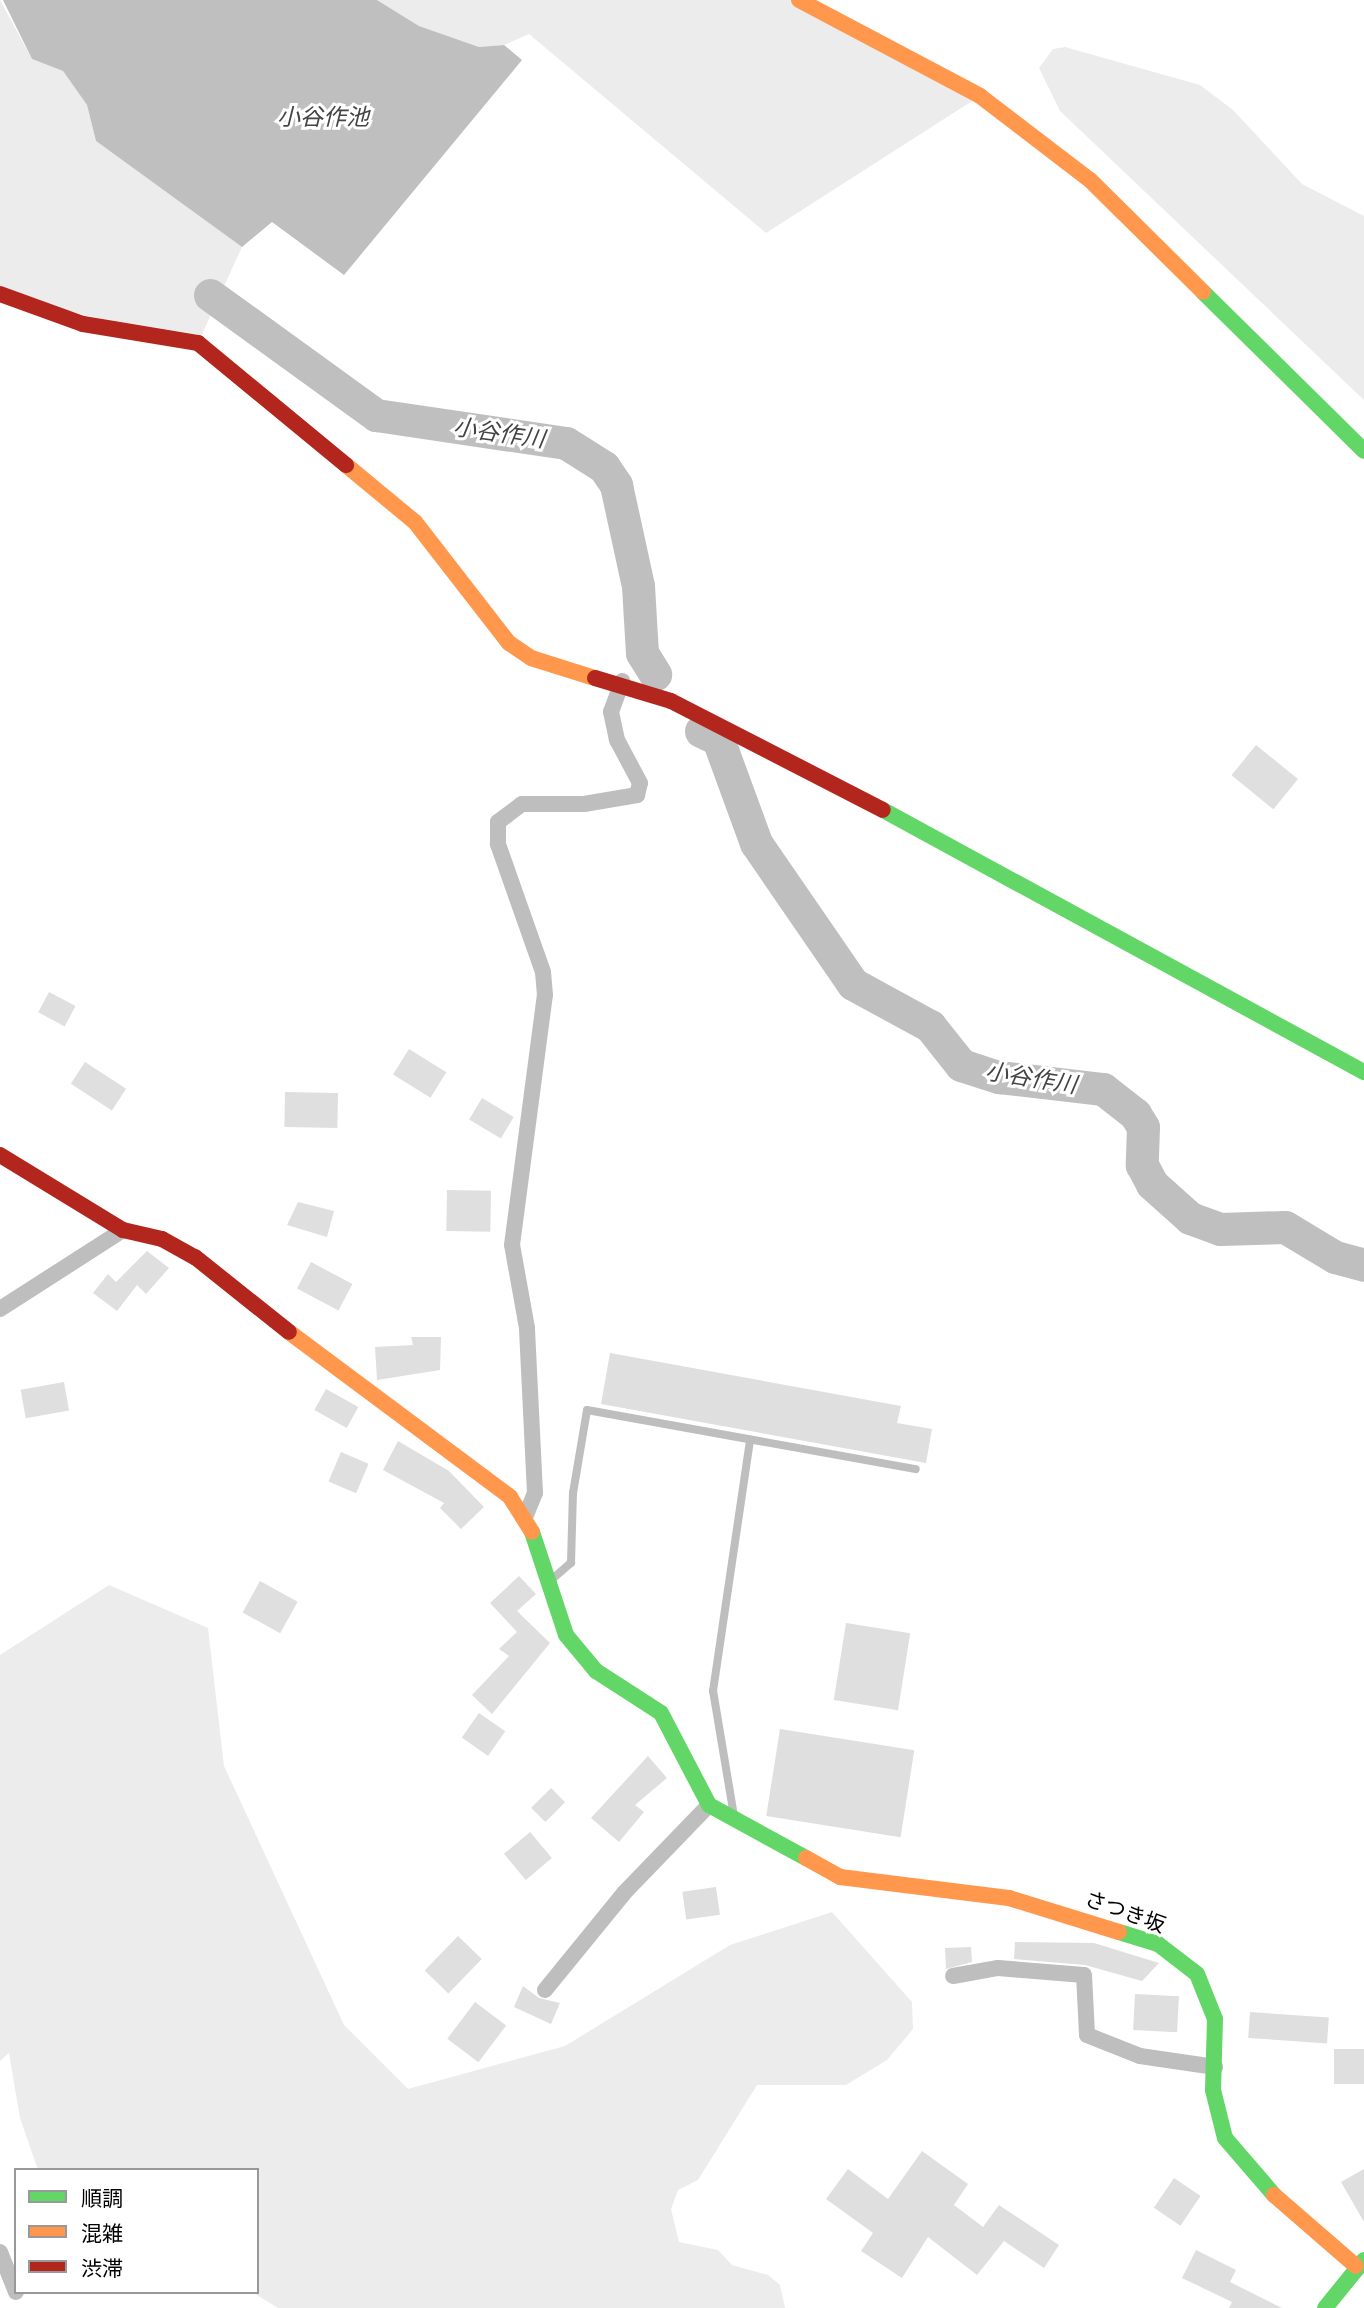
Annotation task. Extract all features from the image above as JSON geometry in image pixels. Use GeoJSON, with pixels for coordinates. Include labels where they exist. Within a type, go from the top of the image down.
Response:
{"type":"FeatureCollection","features":[{"type":"Feature","properties":{"kind":"street"},"geometry":{"type":"LineString","coordinates":[[799,0],[980,96],[1090,180],[1364,451]]}},
{"type":"Feature","properties":{"kind":"street"},"geometry":{"type":"LineString","coordinates":[[0,294],[83,324],[198,343],[415,522],[509,643],[559,670],[621,681],[820,775],[1364,1072]]}},
{"type":"Feature","properties":{"kind":"street"},"geometry":{"type":"LineString","coordinates":[[526,1515],[535,1493],[527,1328],[512,1245],[545,995],[543,972],[498,844],[498,822],[522,804],[584,804],[637,795],[640,783],[617,740],[611,712],[621,681]]}},
{"type":"Feature","properties":{"kind":"street"},"geometry":{"type":"LineString","coordinates":[[0,1155],[123,1230],[162,1239],[195,1257],[526,1515],[566,1636],[579,1654],[662,1713],[709,1805],[545,1990]]}},
{"type":"Feature","properties":{"kind":"street"},"geometry":{"type":"LineString","coordinates":[[0,1309],[123,1230]]}},
{"type":"Feature","properties":{"kind":"street","name":"さつき坂"},"geometry":{"type":"LineString","coordinates":[[709,1805],[735,1822],[839,1877],[1009,1898],[1158,1944],[1190,1967],[1210,1999],[1216,2116],[1243,2164],[1360,2263]]}},
{"type":"Feature","properties":{"kind":"street"},"geometry":{"type":"LineString","coordinates":[[953,1976],[998,1968],[1084,1975],[1087,2035],[1140,2056],[1215,2067]]}},
{"type":"Feature","properties":{"kind":"street"},"geometry":{"type":"LineString","coordinates":[[0,2252],[14,2287]]}},
{"type":"Feature","properties":{"kind":"street"},"geometry":{"type":"LineString","coordinates":[[1325,2308],[1360,2263]]}},
{"type":"Feature","properties":{"kind":"lane"},"geometry":{"type":"LineString","coordinates":[[550,1581],[572,1563],[573,1493],[587,1409],[916,1469]]}},
{"type":"Feature","properties":{"kind":"lane"},"geometry":{"type":"LineString","coordinates":[[735,1822],[713,1691],[750,1440]]}},
{"type":"Feature","properties":{"kind":"shaded area"},"geometry":{"type":"Polygon","coordinates":[[[0,0],[32,59],[63,71],[87,105],[96,141],[242,247],[198,343],[0,294],[0,0]]]}},
{"type":"Feature","properties":{"kind":"shaded area"},"geometry":{"type":"Polygon","coordinates":[[[377,0],[799,0],[980,96],[766,233],[529,34],[504,45],[479,47],[419,26],[377,0]]]}},
{"type":"Feature","properties":{"kind":"shaded area"},"geometry":{"type":"Polygon","coordinates":[[[1065,47],[1200,85],[1233,110],[1302,184],[1364,216],[1364,400],[1060,111],[1039,68],[1053,49],[1065,47]]]}},
{"type":"Feature","properties":{"kind":"shaded area"},"geometry":{"type":"Polygon","coordinates":[[[109,1585],[208,1628],[224,1766],[344,2025],[408,2089],[565,2046],[730,1945],[832,1912],[912,2002],[913,2029],[887,2060],[846,2085],[757,2085],[698,2180],[678,2190],[671,2209],[679,2242],[718,2250],[732,2265],[768,2275],[780,2285],[785,2308],[278,2308],[255,2294],[259,2294],[259,2168],[37,2168],[20,2118],[9,2053],[0,2061],[0,1655],[109,1585]]]}},
{"type":"Feature","properties":{"kind":"water","name":"小谷作池"},"geometry":{"type":"Polygon","coordinates":[[[3,0],[377,0],[419,26],[479,47],[504,45],[522,60],[344,275],[272,222],[242,247],[96,141],[87,105],[63,71],[32,59],[3,0]]]}},
{"type":"Feature","properties":{"kind":"building"},"geometry":{"type":"Polygon","coordinates":[[[1256,745],[1298,779],[1273,809],[1231,775],[1256,745]]]}},
{"type":"Feature","properties":{"kind":"building"},"geometry":{"type":"Polygon","coordinates":[[[49,992],[75,1006],[65,1026],[38,1012],[49,992]]]}},
{"type":"Feature","properties":{"kind":"building"},"geometry":{"type":"Polygon","coordinates":[[[409,1049],[446,1072],[430,1098],[393,1074],[409,1049]]]}},
{"type":"Feature","properties":{"kind":"building"},"geometry":{"type":"Polygon","coordinates":[[[85,1062],[126,1089],[112,1110],[71,1084],[85,1062]]]}},
{"type":"Feature","properties":{"kind":"building"},"geometry":{"type":"Polygon","coordinates":[[[285,1092],[338,1093],[337,1128],[284,1127],[285,1092]]]}},
{"type":"Feature","properties":{"kind":"building"},"geometry":{"type":"Polygon","coordinates":[[[482,1098],[514,1117],[501,1138],[469,1119],[482,1098]]]}},
{"type":"Feature","properties":{"kind":"building"},"geometry":{"type":"Polygon","coordinates":[[[447,1190],[491,1191],[490,1232],[446,1231],[447,1190]]]}},
{"type":"Feature","properties":{"kind":"building"},"geometry":{"type":"Polygon","coordinates":[[[298,1202],[334,1211],[327,1237],[287,1225],[298,1202]]]}},
{"type":"Feature","properties":{"kind":"building"},"geometry":{"type":"Polygon","coordinates":[[[147,1251],[169,1268],[146,1294],[137,1285],[117,1311],[93,1293],[108,1274],[116,1282],[147,1251]]]}},
{"type":"Feature","properties":{"kind":"building"},"geometry":{"type":"Polygon","coordinates":[[[311,1262],[352,1284],[338,1311],[297,1288],[311,1262]]]}},
{"type":"Feature","properties":{"kind":"building"},"geometry":{"type":"Polygon","coordinates":[[[411,1337],[441,1337],[440,1370],[377,1380],[375,1347],[413,1345],[411,1337]]]}},
{"type":"Feature","properties":{"kind":"building"},"geometry":{"type":"Polygon","coordinates":[[[610,1353],[901,1406],[897,1423],[932,1429],[926,1463],[601,1404],[610,1353]]]}},
{"type":"Feature","properties":{"kind":"building"},"geometry":{"type":"Polygon","coordinates":[[[64,1382],[69,1411],[26,1418],[21,1390],[64,1382]]]}},
{"type":"Feature","properties":{"kind":"building"},"geometry":{"type":"Polygon","coordinates":[[[326,1389],[358,1407],[347,1428],[314,1410],[326,1389]]]}},
{"type":"Feature","properties":{"kind":"building"},"geometry":{"type":"Polygon","coordinates":[[[398,1441],[449,1471],[484,1507],[461,1529],[440,1508],[444,1503],[383,1470],[398,1441]]]}},
{"type":"Feature","properties":{"kind":"building"},"geometry":{"type":"Polygon","coordinates":[[[341,1452],[369,1464],[356,1493],[328,1481],[341,1452]]]}},
{"type":"Feature","properties":{"kind":"building"},"geometry":{"type":"Polygon","coordinates":[[[519,1576],[536,1594],[517,1611],[550,1643],[492,1714],[472,1695],[509,1656],[499,1649],[517,1632],[490,1603],[519,1576]]]}},
{"type":"Feature","properties":{"kind":"building"},"geometry":{"type":"Polygon","coordinates":[[[260,1581],[298,1602],[280,1633],[243,1612],[260,1581]]]}},
{"type":"Feature","properties":{"kind":"building"},"geometry":{"type":"Polygon","coordinates":[[[846,1623],[910,1633],[898,1710],[834,1700],[846,1623]]]}},
{"type":"Feature","properties":{"kind":"building"},"geometry":{"type":"Polygon","coordinates":[[[479,1713],[505,1731],[488,1756],[462,1738],[479,1713]]]}},
{"type":"Feature","properties":{"kind":"building"},"geometry":{"type":"Polygon","coordinates":[[[780,1729],[914,1750],[901,1837],[766,1816],[780,1729]]]}},
{"type":"Feature","properties":{"kind":"building"},"geometry":{"type":"Polygon","coordinates":[[[648,1756],[667,1778],[635,1805],[644,1812],[619,1842],[591,1818],[648,1756]]]}},
{"type":"Feature","properties":{"kind":"building"},"geometry":{"type":"Polygon","coordinates":[[[551,1788],[565,1802],[545,1822],[531,1808],[551,1788]]]}},
{"type":"Feature","properties":{"kind":"building"},"geometry":{"type":"Polygon","coordinates":[[[530,1832],[552,1858],[526,1880],[504,1854],[530,1832]]]}},
{"type":"Feature","properties":{"kind":"building"},"geometry":{"type":"Polygon","coordinates":[[[716,1887],[720,1915],[686,1919],[682,1892],[716,1887]]]}},
{"type":"Feature","properties":{"kind":"building"},"geometry":{"type":"Polygon","coordinates":[[[458,1936],[482,1959],[448,1993],[425,1971],[458,1936]]]}},
{"type":"Feature","properties":{"kind":"building"},"geometry":{"type":"Polygon","coordinates":[[[1015,1942],[1094,1943],[1159,1963],[1142,1981],[1085,1965],[1014,1959],[1015,1942]]]}},
{"type":"Feature","properties":{"kind":"building"},"geometry":{"type":"Polygon","coordinates":[[[971,1947],[972,1962],[946,1969],[945,1948],[971,1947]]]}},
{"type":"Feature","properties":{"kind":"building"},"geometry":{"type":"Polygon","coordinates":[[[523,1986],[539,1998],[560,2003],[551,2024],[514,2007],[523,1986]]]}},
{"type":"Feature","properties":{"kind":"building"},"geometry":{"type":"Polygon","coordinates":[[[1135,1994],[1179,1996],[1177,2032],[1133,2030],[1135,1994]]]}},
{"type":"Feature","properties":{"kind":"building"},"geometry":{"type":"Polygon","coordinates":[[[475,2002],[506,2025],[478,2062],[447,2039],[475,2002]]]}},
{"type":"Feature","properties":{"kind":"building"},"geometry":{"type":"Polygon","coordinates":[[[1250,2012],[1329,2018],[1327,2043],[1248,2038],[1250,2012]]]}},
{"type":"Feature","properties":{"kind":"building"},"geometry":{"type":"Polygon","coordinates":[[[1334,2049],[1364,2049],[1364,2084],[1334,2084],[1334,2049]]]}},
{"type":"Feature","properties":{"kind":"building"},"geometry":{"type":"Polygon","coordinates":[[[922,2151],[968,2184],[954,2205],[983,2227],[999,2205],[1059,2245],[1044,2268],[1004,2241],[977,2275],[928,2237],[902,2278],[861,2251],[873,2233],[826,2199],[848,2169],[888,2199],[922,2151]]]}},
{"type":"Feature","properties":{"kind":"building"},"geometry":{"type":"Polygon","coordinates":[[[1364,2169],[1364,2222],[1341,2182],[1364,2169]]]}},
{"type":"Feature","properties":{"kind":"building"},"geometry":{"type":"Polygon","coordinates":[[[1174,2178],[1201,2196],[1180,2226],[1154,2208],[1174,2178]]]}},
{"type":"Feature","properties":{"kind":"building"},"geometry":{"type":"Polygon","coordinates":[[[1196,2250],[1236,2270],[1230,2282],[1282,2308],[1229,2308],[1232,2302],[1182,2278],[1196,2250]]]}},
{"type":"Feature","properties":{"kind":"waterway","name":"小谷作川"},"geometry":{"type":"LineString","coordinates":[[210,295],[376,415],[566,443],[604,467],[616,485],[638,586],[642,653],[655,674]]}},
{"type":"Feature","properties":{"kind":"waterway","name":"小谷作川"},"geometry":{"type":"LineString","coordinates":[[701,731],[718,739],[756,843],[853,984],[930,1026],[961,1065],[999,1077],[1103,1089],[1135,1114],[1143,1127],[1142,1165],[1152,1184],[1190,1218],[1220,1229],[1285,1227],[1335,1257],[1364,1265]]}},
{"type":"Feature","properties":{"kind":"traffic: fast"},"geometry":{"type":"LineString","coordinates":[[1203,292],[1364,451]]}},
{"type":"Feature","properties":{"kind":"traffic: fast"},"geometry":{"type":"LineString","coordinates":[[883,810],[1364,1072]]}},
{"type":"Feature","properties":{"kind":"traffic: fast"},"geometry":{"type":"LineString","coordinates":[[532,1532],[566,1635],[596,1671],[661,1713],[709,1805],[806,1858]]}},
{"type":"Feature","properties":{"kind":"traffic: fast"},"geometry":{"type":"LineString","coordinates":[[1119,1932],[1158,1944],[1197,1974],[1215,2019],[1213,2090],[1225,2138],[1274,2195]]}},
{"type":"Feature","properties":{"kind":"traffic: fast"},"geometry":{"type":"LineString","coordinates":[[1325,2308],[1364,2260]]}},
{"type":"Feature","properties":{"kind":"traffic: slow"},"geometry":{"type":"LineString","coordinates":[[799,0],[980,96],[1090,180],[1203,292]]}},
{"type":"Feature","properties":{"kind":"traffic: slow"},"geometry":{"type":"LineString","coordinates":[[346,465],[415,522],[509,643],[531,658],[595,678]]}},
{"type":"Feature","properties":{"kind":"traffic: slow"},"geometry":{"type":"LineString","coordinates":[[289,1332],[510,1497],[532,1532]]}},
{"type":"Feature","properties":{"kind":"traffic: slow"},"geometry":{"type":"LineString","coordinates":[[806,1858],[840,1877],[1009,1898],[1119,1932]]}},
{"type":"Feature","properties":{"kind":"traffic: slow"},"geometry":{"type":"LineString","coordinates":[[1274,2195],[1356,2266]]}},
{"type":"Feature","properties":{"kind":"traffic: jam"},"geometry":{"type":"LineString","coordinates":[[0,294],[83,324],[198,343],[346,465]]}},
{"type":"Feature","properties":{"kind":"traffic: jam"},"geometry":{"type":"LineString","coordinates":[[595,678],[671,701],[883,810]]}},
{"type":"Feature","properties":{"kind":"traffic: jam"},"geometry":{"type":"LineString","coordinates":[[0,1155],[123,1230],[162,1239],[195,1257],[289,1332]]}}]}
